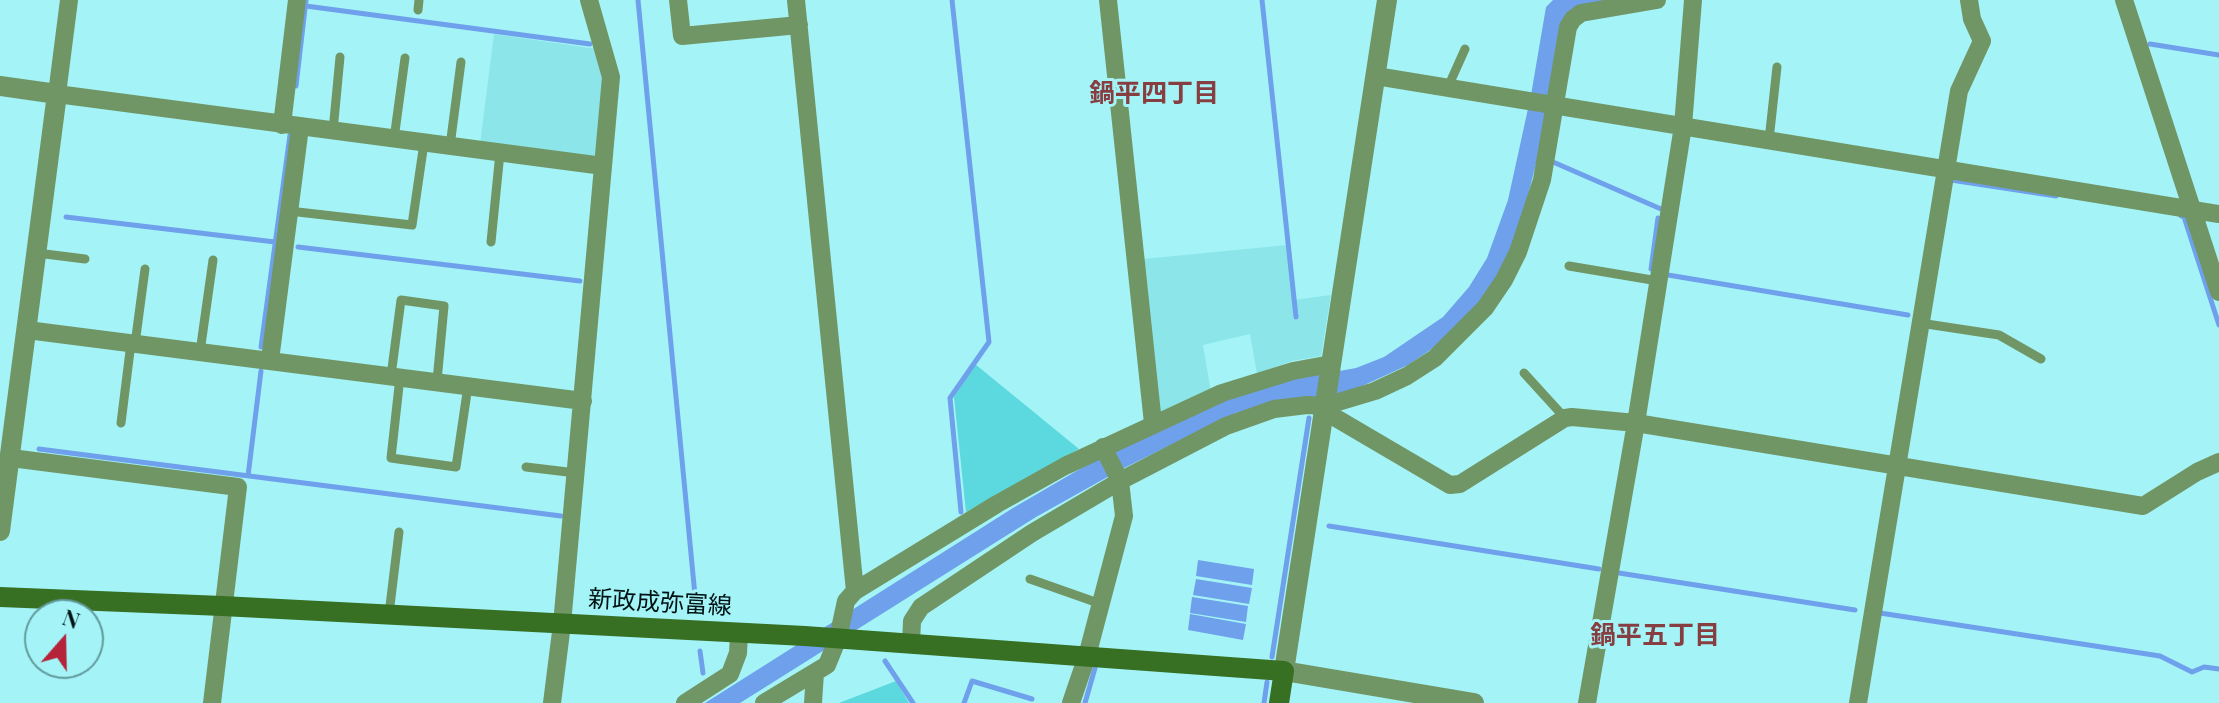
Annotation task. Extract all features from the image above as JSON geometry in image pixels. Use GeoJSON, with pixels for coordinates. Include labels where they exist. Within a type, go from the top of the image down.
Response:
{"type":"FeatureCollection","features":[{"type":"Feature","properties":{"kind":"main road","name":"新政成弥富線"},"geometry":{"type":"LineString","coordinates":[[0,597],[805,636],[843,642],[911,643],[1284,671]]}},
{"type":"Feature","properties":{"kind":"main road"},"geometry":{"type":"LineString","coordinates":[[1279,703],[1284,671]]}},
{"type":"Feature","properties":{"kind":"street"},"geometry":{"type":"LineString","coordinates":[[0,531],[69,0]]}},
{"type":"Feature","properties":{"kind":"street"},"geometry":{"type":"LineString","coordinates":[[270,360],[289,211],[297,0]]}},
{"type":"Feature","properties":{"kind":"street"},"geometry":{"type":"LineString","coordinates":[[552,703],[562,624],[611,77],[589,0]]}},
{"type":"Feature","properties":{"kind":"street"},"geometry":{"type":"LineString","coordinates":[[678,0],[682,36],[799,25]]}},
{"type":"Feature","properties":{"kind":"street"},"geometry":{"type":"LineString","coordinates":[[796,0],[855,591]]}},
{"type":"Feature","properties":{"kind":"street"},"geometry":{"type":"LineString","coordinates":[[1108,0],[1153,423]]}},
{"type":"Feature","properties":{"kind":"street"},"geometry":{"type":"LineString","coordinates":[[1387,0],[1284,671],[1474,703]]}},
{"type":"Feature","properties":{"kind":"street"},"geometry":{"type":"LineString","coordinates":[[911,643],[912,621],[921,607],[1118,478],[1226,426],[1274,409],[1325,405],[1375,391],[1435,358],[1485,308],[1511,266],[1533,214],[1557,105],[1568,27],[1581,13],[1657,0]]}},
{"type":"Feature","properties":{"kind":"street"},"geometry":{"type":"LineString","coordinates":[[1587,703],[1683,126],[1693,0]]}},
{"type":"Feature","properties":{"kind":"street"},"geometry":{"type":"LineString","coordinates":[[1858,703],[1959,91],[1982,41],[1972,19],[1969,0]]}},
{"type":"Feature","properties":{"kind":"street"},"geometry":{"type":"LineString","coordinates":[[2124,0],[2219,292]]}},
{"type":"Feature","properties":{"kind":"street"},"geometry":{"type":"LineString","coordinates":[[1376,76],[2219,214]]}},
{"type":"Feature","properties":{"kind":"street"},"geometry":{"type":"LineString","coordinates":[[0,86],[603,166]]}},
{"type":"Feature","properties":{"kind":"street"},"geometry":{"type":"LineString","coordinates":[[27,330],[583,401]]}},
{"type":"Feature","properties":{"kind":"street"},"geometry":{"type":"LineString","coordinates":[[764,703],[827,665],[843,642],[846,601],[855,591],[997,504],[1153,423],[1222,393],[1293,371],[1331,368]]}},
{"type":"Feature","properties":{"kind":"street"},"geometry":{"type":"LineString","coordinates":[[1325,405],[1450,485],[1460,484],[1565,418],[1636,423],[2143,506],[2219,462]]}},
{"type":"Feature","properties":{"kind":"street"},"geometry":{"type":"LineString","coordinates":[[1071,703],[1087,656],[1124,516],[1118,478],[1104,450]]}},
{"type":"Feature","properties":{"kind":"street"},"geometry":{"type":"LineString","coordinates":[[11,458],[238,487],[212,703]]}},
{"type":"Feature","properties":{"kind":"street"},"geometry":{"type":"LineString","coordinates":[[685,703],[730,674],[738,653],[739,634]]}},
{"type":"Feature","properties":{"kind":"street"},"geometry":{"type":"LineString","coordinates":[[813,703],[815,673]]}},
{"type":"Feature","properties":{"kind":"lane"},"geometry":{"type":"LineString","coordinates":[[1448,87],[1465,49]]}},
{"type":"Feature","properties":{"kind":"lane"},"geometry":{"type":"LineString","coordinates":[[333,131],[340,57]]}},
{"type":"Feature","properties":{"kind":"lane"},"geometry":{"type":"LineString","coordinates":[[394,139],[405,58]]}},
{"type":"Feature","properties":{"kind":"lane"},"geometry":{"type":"LineString","coordinates":[[450,146],[461,62]]}},
{"type":"Feature","properties":{"kind":"lane"},"geometry":{"type":"LineString","coordinates":[[1769,140],[1777,67]]}},
{"type":"Feature","properties":{"kind":"lane"},"geometry":{"type":"LineString","coordinates":[[289,211],[412,225],[424,143]]}},
{"type":"Feature","properties":{"kind":"lane"},"geometry":{"type":"LineString","coordinates":[[491,242],[500,153]]}},
{"type":"Feature","properties":{"kind":"lane"},"geometry":{"type":"LineString","coordinates":[[37,253],[85,259]]}},
{"type":"Feature","properties":{"kind":"lane"},"geometry":{"type":"LineString","coordinates":[[200,352],[213,260]]}},
{"type":"Feature","properties":{"kind":"lane"},"geometry":{"type":"LineString","coordinates":[[1569,266],[1658,281]]}},
{"type":"Feature","properties":{"kind":"lane"},"geometry":{"type":"LineString","coordinates":[[121,423],[145,269]]}},
{"type":"Feature","properties":{"kind":"lane"},"geometry":{"type":"LineString","coordinates":[[437,381],[444,306],[401,300],[391,458],[456,467],[468,385]]}},
{"type":"Feature","properties":{"kind":"lane"},"geometry":{"type":"LineString","coordinates":[[1920,323],[1999,335],[2041,359]]}},
{"type":"Feature","properties":{"kind":"lane"},"geometry":{"type":"LineString","coordinates":[[1524,373],[1565,418]]}},
{"type":"Feature","properties":{"kind":"lane"},"geometry":{"type":"LineString","coordinates":[[526,467],[576,473]]}},
{"type":"Feature","properties":{"kind":"lane"},"geometry":{"type":"LineString","coordinates":[[389,614],[399,532]]}},
{"type":"Feature","properties":{"kind":"lane"},"geometry":{"type":"LineString","coordinates":[[1030,579],[1101,604]]}},
{"type":"Feature","properties":{"kind":"shaded area"},"geometry":{"type":"Polygon","coordinates":[[[1553,0],[1630,0],[1575,10],[1521,223],[1508,257],[1486,295],[1442,342],[1408,365],[1347,393],[1236,413],[1120,470],[1036,517],[740,703],[705,703],[1013,508],[1097,459],[1214,403],[1295,379],[1356,368],[1384,357],[1443,317],[1469,287],[1487,258],[1508,200],[1546,7],[1553,0]]]}},
{"type":"Feature","properties":{"kind":"shaded area"},"geometry":{"type":"Polygon","coordinates":[[[494,34],[597,49],[604,75],[600,158],[480,144],[494,34]]]}},
{"type":"Feature","properties":{"kind":"shaded area"},"geometry":{"type":"Polygon","coordinates":[[[1287,245],[1293,300],[1331,295],[1321,356],[1292,361],[1257,374],[1250,334],[1203,345],[1211,392],[1160,416],[1143,259],[1287,245]]]}},
{"type":"Feature","properties":{"kind":"shaded area"},"geometry":{"type":"Polygon","coordinates":[[[975,364],[1079,449],[966,512],[954,397],[975,364]]]}},
{"type":"Feature","properties":{"kind":"shaded area"},"geometry":{"type":"Polygon","coordinates":[[[1198,560],[1254,569],[1252,585],[1196,576],[1198,560]]]}},
{"type":"Feature","properties":{"kind":"shaded area"},"geometry":{"type":"Polygon","coordinates":[[[1196,579],[1252,588],[1249,604],[1193,595],[1196,579]]]}},
{"type":"Feature","properties":{"kind":"shaded area"},"geometry":{"type":"Polygon","coordinates":[[[1192,597],[1248,606],[1246,622],[1190,613],[1192,597]]]}},
{"type":"Feature","properties":{"kind":"shaded area"},"geometry":{"type":"Polygon","coordinates":[[[1190,614],[1246,624],[1243,640],[1188,630],[1190,614]]]}},
{"type":"Feature","properties":{"kind":"shaded area"},"geometry":{"type":"Polygon","coordinates":[[[896,681],[909,703],[839,703],[896,681]]]}},
{"type":"Feature","properties":{"kind":"waterway"},"geometry":{"type":"LineString","coordinates":[[296,86],[306,0]]}},
{"type":"Feature","properties":{"kind":"waterway"},"geometry":{"type":"LineString","coordinates":[[638,0],[696,606]]}},
{"type":"Feature","properties":{"kind":"waterway"},"geometry":{"type":"LineString","coordinates":[[952,0],[989,342],[950,398],[961,512]]}},
{"type":"Feature","properties":{"kind":"waterway"},"geometry":{"type":"LineString","coordinates":[[1262,0],[1296,317]]}},
{"type":"Feature","properties":{"kind":"waterway"},"geometry":{"type":"LineString","coordinates":[[306,6],[590,44]]}},
{"type":"Feature","properties":{"kind":"waterway"},"geometry":{"type":"LineString","coordinates":[[2150,44],[2219,55]]}},
{"type":"Feature","properties":{"kind":"waterway"},"geometry":{"type":"LineString","coordinates":[[261,347],[290,135]]}},
{"type":"Feature","properties":{"kind":"waterway"},"geometry":{"type":"LineString","coordinates":[[1553,162],[1661,209]]}},
{"type":"Feature","properties":{"kind":"waterway"},"geometry":{"type":"LineString","coordinates":[[1951,180],[2056,196]]}},
{"type":"Feature","properties":{"kind":"waterway"},"geometry":{"type":"LineString","coordinates":[[2181,216],[2184,217],[2219,325]]}},
{"type":"Feature","properties":{"kind":"waterway"},"geometry":{"type":"LineString","coordinates":[[66,217],[275,242]]}},
{"type":"Feature","properties":{"kind":"waterway"},"geometry":{"type":"LineString","coordinates":[[1651,269],[1658,218]]}},
{"type":"Feature","properties":{"kind":"waterway"},"geometry":{"type":"LineString","coordinates":[[298,247],[580,281]]}},
{"type":"Feature","properties":{"kind":"waterway"},"geometry":{"type":"LineString","coordinates":[[1668,275],[1908,315]]}},
{"type":"Feature","properties":{"kind":"waterway"},"geometry":{"type":"LineString","coordinates":[[248,476],[261,371]]}},
{"type":"Feature","properties":{"kind":"waterway"},"geometry":{"type":"LineString","coordinates":[[1272,657],[1309,418]]}},
{"type":"Feature","properties":{"kind":"waterway"},"geometry":{"type":"LineString","coordinates":[[39,449],[561,516]]}},
{"type":"Feature","properties":{"kind":"waterway"},"geometry":{"type":"LineString","coordinates":[[1329,526],[1599,569]]}},
{"type":"Feature","properties":{"kind":"waterway"},"geometry":{"type":"LineString","coordinates":[[1619,573],[1855,610]]}},
{"type":"Feature","properties":{"kind":"waterway"},"geometry":{"type":"LineString","coordinates":[[1880,613],[2160,656],[2192,672],[2204,667],[2219,669]]}},
{"type":"Feature","properties":{"kind":"waterway"},"geometry":{"type":"LineString","coordinates":[[700,651],[703,673]]}},
{"type":"Feature","properties":{"kind":"waterway"},"geometry":{"type":"LineString","coordinates":[[885,661],[913,703]]}},
{"type":"Feature","properties":{"kind":"waterway"},"geometry":{"type":"LineString","coordinates":[[1085,703],[1095,668]]}},
{"type":"Feature","properties":{"kind":"waterway"},"geometry":{"type":"LineString","coordinates":[[964,703],[972,681],[1032,699]]}},
{"type":"Feature","properties":{"kind":"waterway"},"geometry":{"type":"LineString","coordinates":[[1264,703],[1267,682]]}},
{"type":"Feature","properties":{"kind":"district","name":"鍋平四丁目"},"geometry":{"type":"Point","coordinates":[1154,94]}},
{"type":"Feature","properties":{"kind":"district","name":"鍋平五丁目"},"geometry":{"type":"Point","coordinates":[1655,636]}}]}
